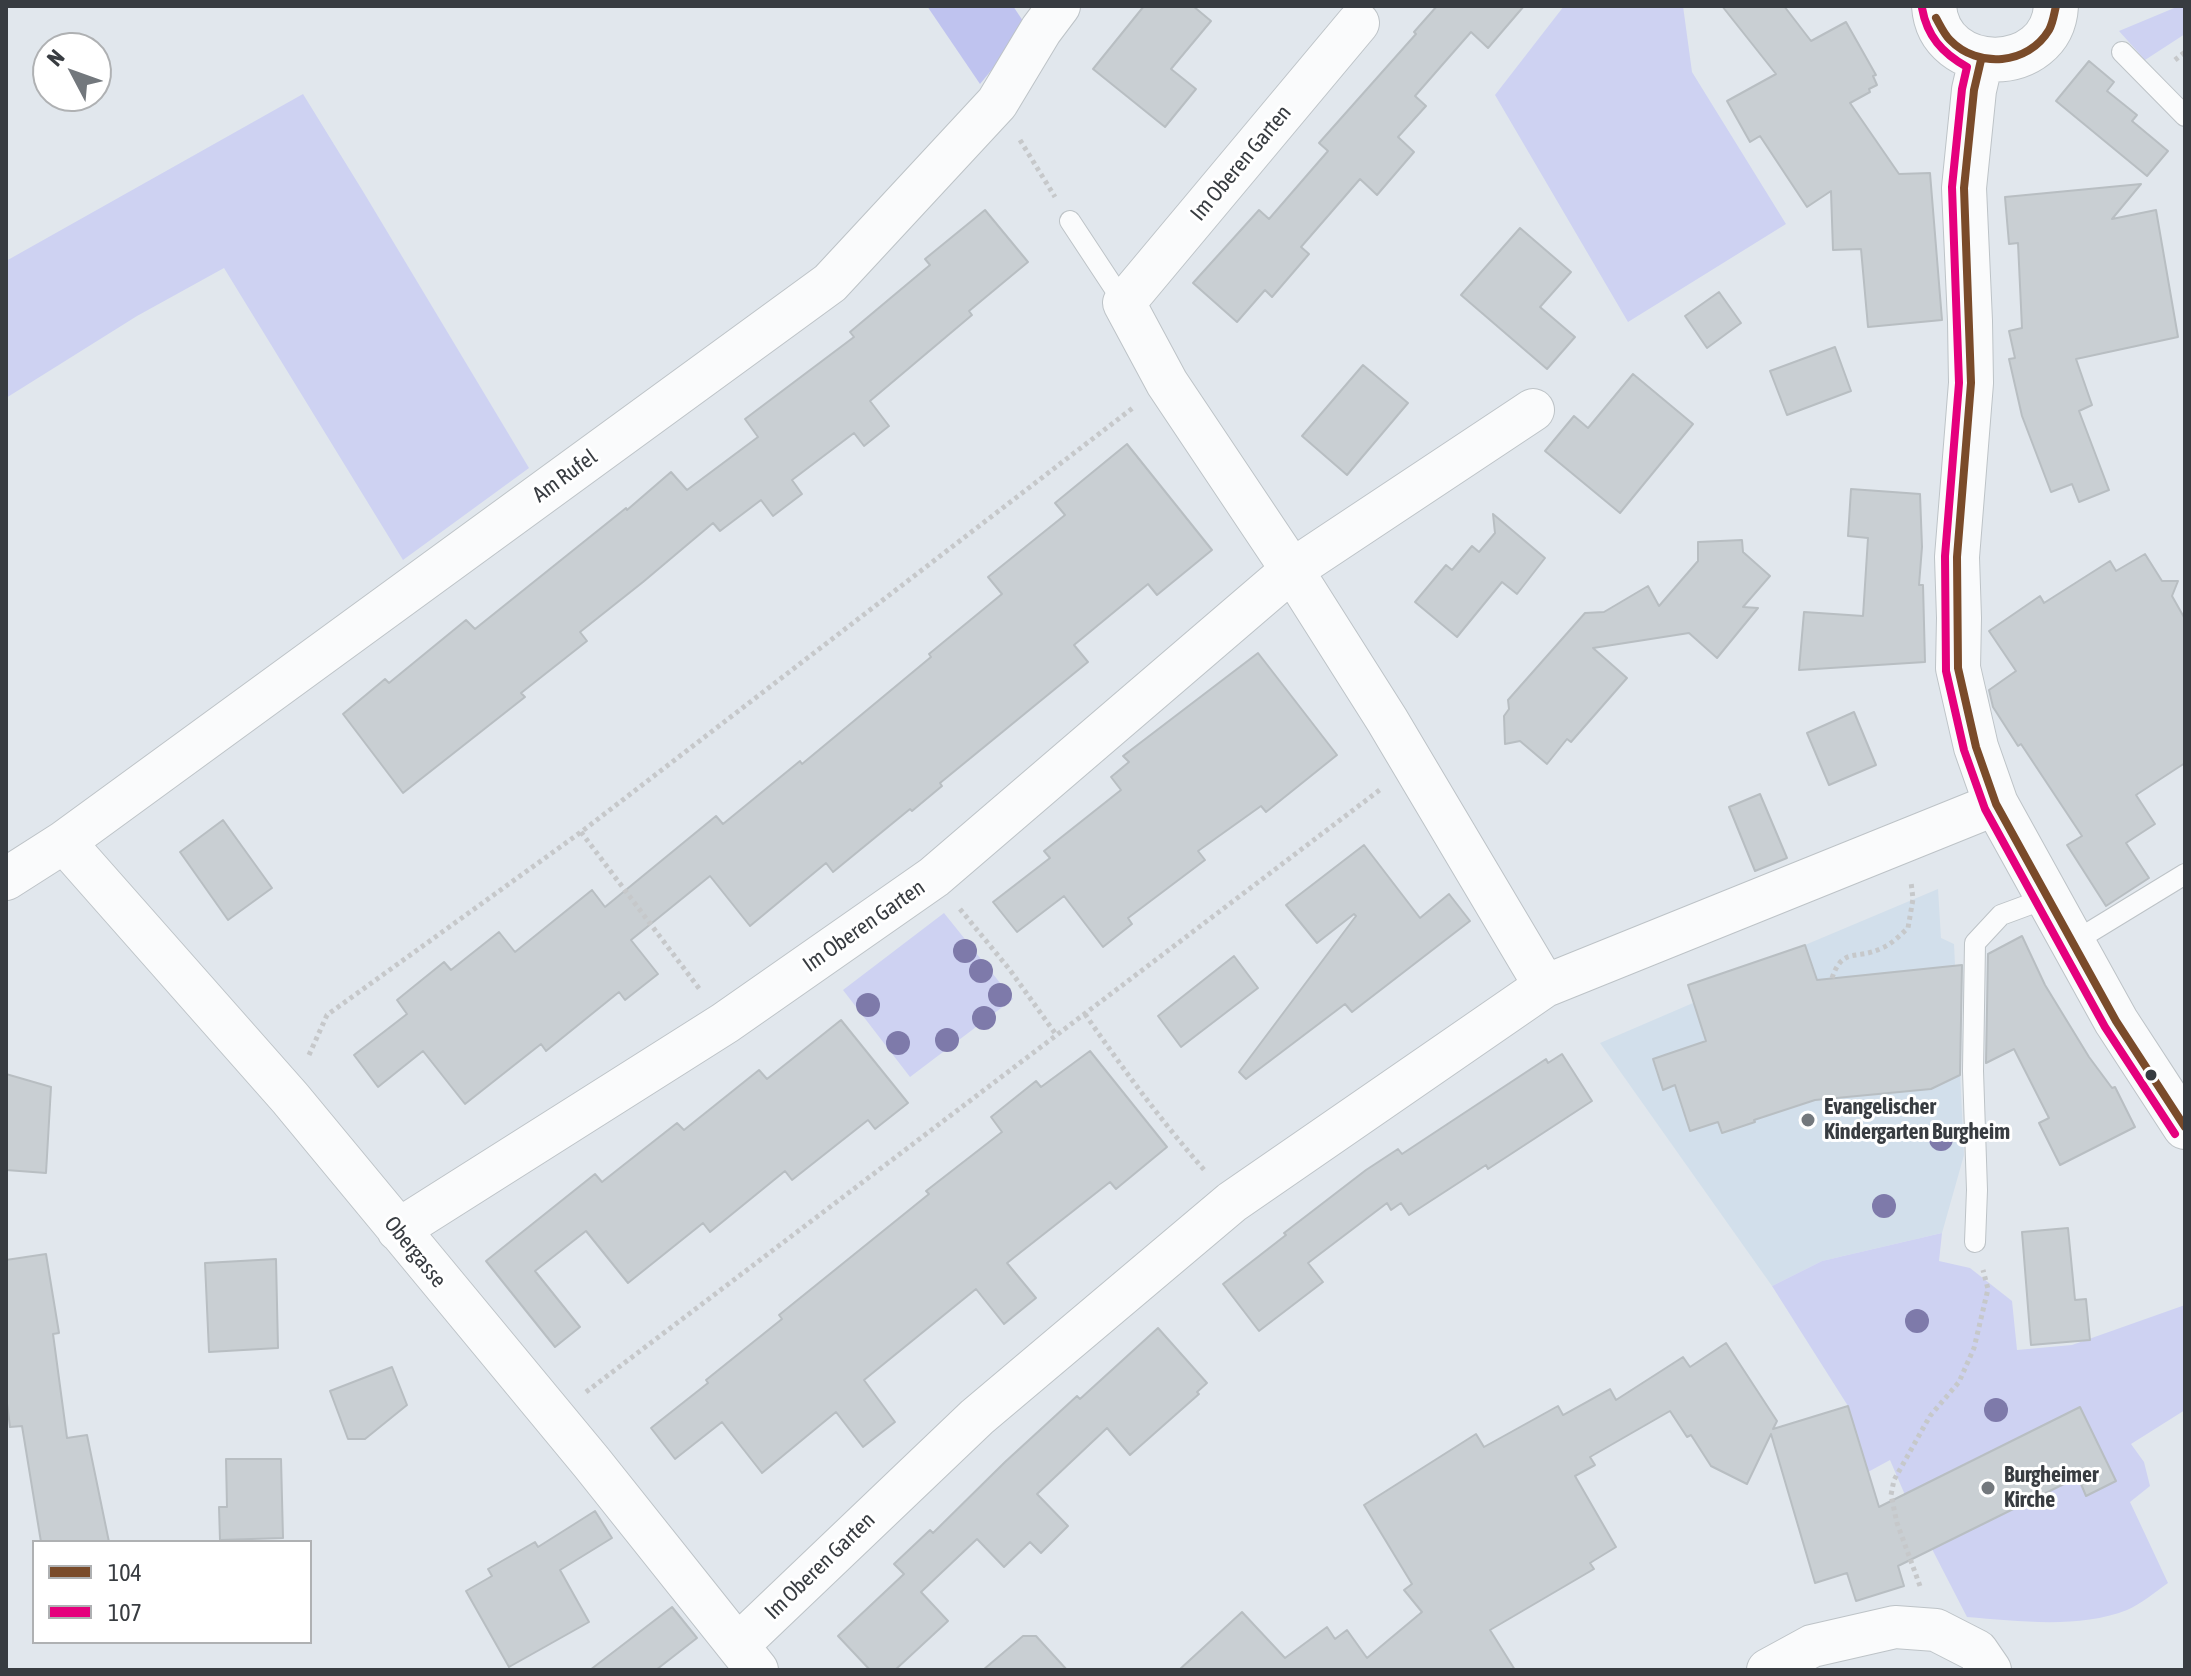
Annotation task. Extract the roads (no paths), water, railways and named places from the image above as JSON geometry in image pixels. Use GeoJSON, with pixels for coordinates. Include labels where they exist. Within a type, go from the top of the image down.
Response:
{"type":"FeatureCollection","features":[{"type":"Feature","properties":{"kind":"street","name":"Am Rufel"},"geometry":{"type":"LineString","coordinates":[[6,879],[64,842],[830,283],[997,103],[1059,6]]}},
{"type":"Feature","properties":{"kind":"street"},"geometry":{"type":"LineString","coordinates":[[1934,6],[1939,27],[1961,51],[1981,60],[2002,61],[2024,54],[2036,46],[2052,24],[2056,6]]}},
{"type":"Feature","properties":{"kind":"street","name":"Im Oberen Garten"},"geometry":{"type":"LineString","coordinates":[[1124,303],[1358,23]]}},
{"type":"Feature","properties":{"kind":"street"},"geometry":{"type":"LineString","coordinates":[[1981,60],[1974,90],[1964,188],[1971,383],[1957,557],[1958,668],[1976,747],[1996,804],[2116,1021],[2185,1127]]}},
{"type":"Feature","properties":{"kind":"street"},"geometry":{"type":"LineString","coordinates":[[1124,303],[1167,383],[1292,570],[1414,765],[1545,986]]}},
{"type":"Feature","properties":{"kind":"street","name":"Im Oberen Garten"},"geometry":{"type":"LineString","coordinates":[[398,1230],[725,1023],[934,877],[1292,570],[1533,410]]}},
{"type":"Feature","properties":{"kind":"street","name":"Im Oberen Garten"},"geometry":{"type":"LineString","coordinates":[[747,1657],[977,1417],[1232,1202],[1545,986],[1996,804]]}},
{"type":"Feature","properties":{"kind":"street","name":"Obergasse"},"geometry":{"type":"LineString","coordinates":[[64,842],[290,1098],[592,1463],[747,1657]]}},
{"type":"Feature","properties":{"kind":"street"},"geometry":{"type":"LineString","coordinates":[[1768,1670],[1812,1646],[1895,1627],[1936,1630],[1977,1651],[1990,1670]]}},
{"type":"Feature","properties":{"kind":"lane"},"geometry":{"type":"LineString","coordinates":[[2122,52],[2185,116]]}},
{"type":"Feature","properties":{"kind":"lane"},"geometry":{"type":"LineString","coordinates":[[1070,221],[1124,303]]}},
{"type":"Feature","properties":{"kind":"lane"},"geometry":{"type":"LineString","coordinates":[[2072,943],[2185,874]]}},
{"type":"Feature","properties":{"kind":"lane"},"geometry":{"type":"LineString","coordinates":[[1975,1242],[1975,943],[2001,915],[2047,898]]}},
{"type":"Feature","properties":{"kind":"place","name":"Evangelischer Kindergarten Burgheim"},"geometry":{"type":"Point","coordinates":[1808,1120]}},
{"type":"Feature","properties":{"kind":"place","name":"Burgheimer Kirche"},"geometry":{"type":"Point","coordinates":[1988,1488]}}]}
